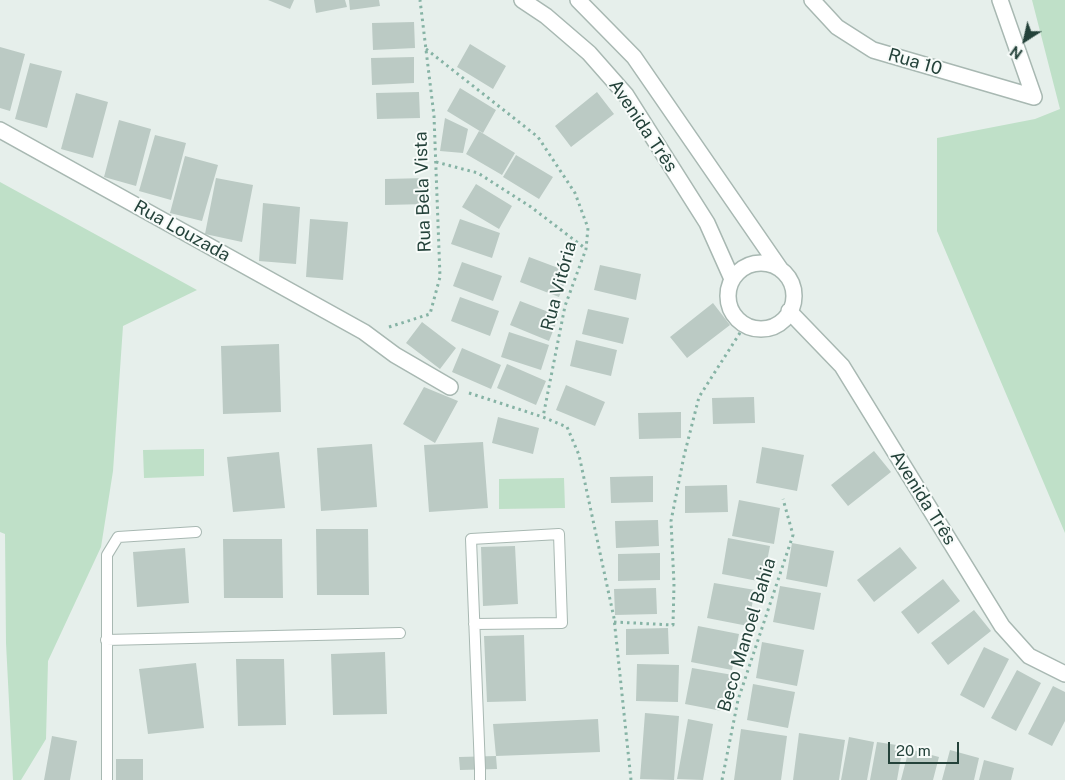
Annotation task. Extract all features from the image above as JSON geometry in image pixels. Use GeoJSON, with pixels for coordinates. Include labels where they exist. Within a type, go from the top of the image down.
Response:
{"type":"FeatureCollection","features":[{"type":"Feature","properties":{"kind":"street","name":"Avenida Três"},"geometry":{"type":"LineString","coordinates":[[522,0],[546,16],[589,53],[626,95],[707,223],[732,279]]}},
{"type":"Feature","properties":{"kind":"street","name":"Avenida Três"},"geometry":{"type":"LineString","coordinates":[[578,0],[634,57],[781,270],[787,275],[793,289],[794,300],[790,312],[842,366],[1002,626],[1029,656],[1065,674]]}},
{"type":"Feature","properties":{"kind":"street","name":"Rua 10"},"geometry":{"type":"LineString","coordinates":[[812,0],[837,27],[873,50],[1034,97],[1000,0]]}},
{"type":"Feature","properties":{"kind":"street","name":"Rua Louzada"},"geometry":{"type":"LineString","coordinates":[[0,130],[364,332],[395,355],[450,387]]}},
{"type":"Feature","properties":{"kind":"street"},"geometry":{"type":"LineString","coordinates":[[781,270],[771,264],[760,263],[749,265],[740,270],[732,279],[728,288],[729,304],[736,318],[745,325],[766,328],[776,325],[790,312]]}},
{"type":"Feature","properties":{"kind":"lane"},"geometry":{"type":"LineString","coordinates":[[106,780],[107,556],[118,537],[196,532]]}},
{"type":"Feature","properties":{"kind":"lane"},"geometry":{"type":"LineString","coordinates":[[474,624],[562,623],[559,534],[470,539],[480,780]]}},
{"type":"Feature","properties":{"kind":"lane"},"geometry":{"type":"LineString","coordinates":[[106,640],[400,633]]}},
{"type":"Feature","properties":{"kind":"path","name":"Rua Bela Vista"},"geometry":{"type":"LineString","coordinates":[[364,332],[380,330],[430,314],[440,278],[434,116],[420,0]]}},
{"type":"Feature","properties":{"kind":"path","name":"Rua Vitória"},"geometry":{"type":"LineString","coordinates":[[426,49],[538,137],[575,193],[588,228],[586,249],[565,306],[543,416]]}},
{"type":"Feature","properties":{"kind":"path"},"geometry":{"type":"LineString","coordinates":[[436,162],[478,173],[531,207],[586,249]]}},
{"type":"Feature","properties":{"kind":"path"},"geometry":{"type":"LineString","coordinates":[[614,622],[673,625],[674,584],[671,521],[698,397],[745,325]]}},
{"type":"Feature","properties":{"kind":"path"},"geometry":{"type":"LineString","coordinates":[[450,387],[543,416],[567,427],[579,455],[614,622],[631,780]]}},
{"type":"Feature","properties":{"kind":"path","name":"Beco Manoel Bahia"},"geometry":{"type":"LineString","coordinates":[[722,780],[738,700],[793,535],[783,498]]}},
{"type":"Feature","properties":{"kind":"green space"},"geometry":{"type":"Polygon","coordinates":[[[1032,0],[1065,0],[1065,533],[937,231],[937,138],[1035,119],[1060,109],[1032,0]]]}},
{"type":"Feature","properties":{"kind":"green space"},"geometry":{"type":"Polygon","coordinates":[[[0,182],[197,290],[123,326],[113,471],[101,547],[48,661],[46,739],[21,780],[13,780],[6,643],[5,534],[0,532],[0,182]]]}},
{"type":"Feature","properties":{"kind":"green space"},"geometry":{"type":"Polygon","coordinates":[[[204,449],[204,476],[144,478],[143,450],[204,449]]]}},
{"type":"Feature","properties":{"kind":"green space"},"geometry":{"type":"Polygon","coordinates":[[[564,478],[565,508],[499,509],[499,479],[564,478]]]}},
{"type":"Feature","properties":{"kind":"building"},"geometry":{"type":"Polygon","coordinates":[[[268,0],[294,0],[290,9],[268,0]]]}},
{"type":"Feature","properties":{"kind":"building"},"geometry":{"type":"Polygon","coordinates":[[[314,0],[345,0],[347,7],[316,13],[314,0]]]}},
{"type":"Feature","properties":{"kind":"building"},"geometry":{"type":"Polygon","coordinates":[[[349,0],[379,0],[380,6],[350,10],[349,0]]]}},
{"type":"Feature","properties":{"kind":"building"},"geometry":{"type":"Polygon","coordinates":[[[414,22],[415,48],[373,50],[372,23],[414,22]]]}},
{"type":"Feature","properties":{"kind":"building"},"geometry":{"type":"Polygon","coordinates":[[[470,44],[506,66],[493,89],[457,67],[470,44]]]}},
{"type":"Feature","properties":{"kind":"building"},"geometry":{"type":"Polygon","coordinates":[[[0,47],[25,54],[10,111],[0,108],[0,47]]]}},
{"type":"Feature","properties":{"kind":"building"},"geometry":{"type":"Polygon","coordinates":[[[414,57],[414,83],[372,85],[371,58],[414,57]]]}},
{"type":"Feature","properties":{"kind":"building"},"geometry":{"type":"Polygon","coordinates":[[[30,63],[62,71],[47,128],[15,119],[30,63]]]}},
{"type":"Feature","properties":{"kind":"building"},"geometry":{"type":"Polygon","coordinates":[[[460,88],[496,110],[483,133],[447,111],[460,88]]]}},
{"type":"Feature","properties":{"kind":"building"},"geometry":{"type":"Polygon","coordinates":[[[419,92],[420,118],[377,119],[376,93],[419,92]]]}},
{"type":"Feature","properties":{"kind":"building"},"geometry":{"type":"Polygon","coordinates":[[[597,92],[614,114],[571,147],[555,126],[597,92]]]}},
{"type":"Feature","properties":{"kind":"building"},"geometry":{"type":"Polygon","coordinates":[[[76,93],[108,102],[93,158],[61,149],[76,93]]]}},
{"type":"Feature","properties":{"kind":"building"},"geometry":{"type":"Polygon","coordinates":[[[445,118],[468,129],[463,153],[440,151],[445,118]]]}},
{"type":"Feature","properties":{"kind":"building"},"geometry":{"type":"Polygon","coordinates":[[[119,120],[151,129],[136,186],[104,177],[119,120]]]}},
{"type":"Feature","properties":{"kind":"building"},"geometry":{"type":"Polygon","coordinates":[[[479,131],[515,153],[502,175],[466,154],[479,131]]]}},
{"type":"Feature","properties":{"kind":"building"},"geometry":{"type":"Polygon","coordinates":[[[155,135],[186,143],[171,200],[139,191],[155,135]]]}},
{"type":"Feature","properties":{"kind":"building"},"geometry":{"type":"Polygon","coordinates":[[[516,155],[553,177],[539,199],[503,177],[516,155]]]}},
{"type":"Feature","properties":{"kind":"building"},"geometry":{"type":"Polygon","coordinates":[[[185,156],[218,165],[202,221],[170,213],[185,156]]]}},
{"type":"Feature","properties":{"kind":"building"},"geometry":{"type":"Polygon","coordinates":[[[216,178],[253,185],[242,242],[205,234],[216,178]]]}},
{"type":"Feature","properties":{"kind":"building"},"geometry":{"type":"Polygon","coordinates":[[[427,178],[427,204],[385,205],[385,179],[427,178]]]}},
{"type":"Feature","properties":{"kind":"building"},"geometry":{"type":"Polygon","coordinates":[[[476,184],[512,206],[499,229],[462,207],[476,184]]]}},
{"type":"Feature","properties":{"kind":"building"},"geometry":{"type":"Polygon","coordinates":[[[263,203],[300,207],[296,264],[259,261],[263,203]]]}},
{"type":"Feature","properties":{"kind":"building"},"geometry":{"type":"Polygon","coordinates":[[[310,219],[348,222],[343,280],[306,277],[310,219]]]}},
{"type":"Feature","properties":{"kind":"building"},"geometry":{"type":"Polygon","coordinates":[[[460,219],[500,233],[492,258],[451,244],[460,219]]]}},
{"type":"Feature","properties":{"kind":"building"},"geometry":{"type":"Polygon","coordinates":[[[529,257],[569,272],[559,297],[520,282],[529,257]]]}},
{"type":"Feature","properties":{"kind":"building"},"geometry":{"type":"Polygon","coordinates":[[[462,262],[502,276],[493,301],[453,286],[462,262]]]}},
{"type":"Feature","properties":{"kind":"building"},"geometry":{"type":"Polygon","coordinates":[[[600,265],[641,274],[636,300],[594,290],[600,265]]]}},
{"type":"Feature","properties":{"kind":"building"},"geometry":{"type":"Polygon","coordinates":[[[460,297],[499,311],[490,336],[451,321],[460,297]]]}},
{"type":"Feature","properties":{"kind":"building"},"geometry":{"type":"Polygon","coordinates":[[[520,301],[559,316],[549,341],[510,325],[520,301]]]}},
{"type":"Feature","properties":{"kind":"building"},"geometry":{"type":"Polygon","coordinates":[[[713,303],[730,325],[687,358],[670,337],[713,303]]]}},
{"type":"Feature","properties":{"kind":"building"},"geometry":{"type":"Polygon","coordinates":[[[588,309],[629,318],[623,344],[582,334],[588,309]]]}},
{"type":"Feature","properties":{"kind":"building"},"geometry":{"type":"Polygon","coordinates":[[[422,322],[456,348],[440,369],[406,343],[422,322]]]}},
{"type":"Feature","properties":{"kind":"building"},"geometry":{"type":"Polygon","coordinates":[[[509,332],[549,345],[541,370],[501,357],[509,332]]]}},
{"type":"Feature","properties":{"kind":"building"},"geometry":{"type":"Polygon","coordinates":[[[576,340],[617,350],[611,376],[570,366],[576,340]]]}},
{"type":"Feature","properties":{"kind":"building"},"geometry":{"type":"Polygon","coordinates":[[[279,344],[281,412],[223,414],[221,346],[279,344]]]}},
{"type":"Feature","properties":{"kind":"building"},"geometry":{"type":"Polygon","coordinates":[[[462,348],[501,365],[491,389],[452,372],[462,348]]]}},
{"type":"Feature","properties":{"kind":"building"},"geometry":{"type":"Polygon","coordinates":[[[507,364],[546,381],[536,405],[497,388],[507,364]]]}},
{"type":"Feature","properties":{"kind":"building"},"geometry":{"type":"Polygon","coordinates":[[[566,385],[605,402],[595,426],[556,410],[566,385]]]}},
{"type":"Feature","properties":{"kind":"building"},"geometry":{"type":"Polygon","coordinates":[[[424,387],[458,401],[435,443],[403,424],[424,387]]]}},
{"type":"Feature","properties":{"kind":"building"},"geometry":{"type":"Polygon","coordinates":[[[754,397],[755,423],[713,424],[712,398],[754,397]]]}},
{"type":"Feature","properties":{"kind":"building"},"geometry":{"type":"Polygon","coordinates":[[[681,412],[681,438],[639,439],[638,413],[681,412]]]}},
{"type":"Feature","properties":{"kind":"building"},"geometry":{"type":"Polygon","coordinates":[[[498,417],[539,428],[533,454],[492,443],[498,417]]]}},
{"type":"Feature","properties":{"kind":"building"},"geometry":{"type":"Polygon","coordinates":[[[483,442],[488,508],[429,512],[424,445],[483,442]]]}},
{"type":"Feature","properties":{"kind":"building"},"geometry":{"type":"Polygon","coordinates":[[[372,444],[377,507],[321,511],[317,448],[372,444]]]}},
{"type":"Feature","properties":{"kind":"building"},"geometry":{"type":"Polygon","coordinates":[[[762,447],[804,455],[797,491],[756,483],[762,447]]]}},
{"type":"Feature","properties":{"kind":"building"},"geometry":{"type":"Polygon","coordinates":[[[874,451],[891,472],[848,506],[831,485],[874,451]]]}},
{"type":"Feature","properties":{"kind":"building"},"geometry":{"type":"Polygon","coordinates":[[[279,452],[285,508],[233,512],[227,457],[279,452]]]}},
{"type":"Feature","properties":{"kind":"building"},"geometry":{"type":"Polygon","coordinates":[[[653,476],[653,502],[611,503],[610,477],[653,476]]]}},
{"type":"Feature","properties":{"kind":"building"},"geometry":{"type":"Polygon","coordinates":[[[727,485],[728,512],[685,513],[685,486],[727,485]]]}},
{"type":"Feature","properties":{"kind":"building"},"geometry":{"type":"Polygon","coordinates":[[[739,500],[780,508],[774,544],[732,536],[739,500]]]}},
{"type":"Feature","properties":{"kind":"building"},"geometry":{"type":"Polygon","coordinates":[[[658,520],[659,546],[616,548],[615,521],[658,520]]]}},
{"type":"Feature","properties":{"kind":"building"},"geometry":{"type":"Polygon","coordinates":[[[316,529],[368,529],[369,595],[317,595],[316,529]]]}},
{"type":"Feature","properties":{"kind":"building"},"geometry":{"type":"Polygon","coordinates":[[[728,538],[770,546],[763,582],[722,574],[728,538]]]}},
{"type":"Feature","properties":{"kind":"building"},"geometry":{"type":"Polygon","coordinates":[[[223,539],[282,539],[283,598],[224,598],[223,539]]]}},
{"type":"Feature","properties":{"kind":"building"},"geometry":{"type":"Polygon","coordinates":[[[792,543],[834,551],[827,587],[786,579],[792,543]]]}},
{"type":"Feature","properties":{"kind":"building"},"geometry":{"type":"Polygon","coordinates":[[[515,546],[518,604],[483,606],[481,547],[515,546]]]}},
{"type":"Feature","properties":{"kind":"building"},"geometry":{"type":"Polygon","coordinates":[[[900,547],[917,568],[874,602],[857,580],[900,547]]]}},
{"type":"Feature","properties":{"kind":"building"},"geometry":{"type":"Polygon","coordinates":[[[185,548],[189,603],[137,607],[133,552],[185,548]]]}},
{"type":"Feature","properties":{"kind":"building"},"geometry":{"type":"Polygon","coordinates":[[[660,553],[660,580],[618,581],[618,554],[660,553]]]}},
{"type":"Feature","properties":{"kind":"building"},"geometry":{"type":"Polygon","coordinates":[[[943,579],[960,601],[918,634],[901,612],[943,579]]]}},
{"type":"Feature","properties":{"kind":"building"},"geometry":{"type":"Polygon","coordinates":[[[714,583],[755,590],[748,626],[707,618],[714,583]]]}},
{"type":"Feature","properties":{"kind":"building"},"geometry":{"type":"Polygon","coordinates":[[[780,586],[821,593],[814,630],[773,622],[780,586]]]}},
{"type":"Feature","properties":{"kind":"building"},"geometry":{"type":"Polygon","coordinates":[[[656,588],[657,614],[615,615],[614,589],[656,588]]]}},
{"type":"Feature","properties":{"kind":"building"},"geometry":{"type":"Polygon","coordinates":[[[974,610],[991,631],[948,665],[931,643],[974,610]]]}},
{"type":"Feature","properties":{"kind":"building"},"geometry":{"type":"Polygon","coordinates":[[[698,626],[739,634],[732,670],[691,662],[698,626]]]}},
{"type":"Feature","properties":{"kind":"building"},"geometry":{"type":"Polygon","coordinates":[[[668,628],[669,654],[626,655],[626,629],[668,628]]]}},
{"type":"Feature","properties":{"kind":"building"},"geometry":{"type":"Polygon","coordinates":[[[524,635],[526,701],[487,702],[484,636],[524,635]]]}},
{"type":"Feature","properties":{"kind":"building"},"geometry":{"type":"Polygon","coordinates":[[[762,642],[804,650],[797,686],[756,678],[762,642]]]}},
{"type":"Feature","properties":{"kind":"building"},"geometry":{"type":"Polygon","coordinates":[[[984,647],[1009,659],[984,708],[960,695],[984,647]]]}},
{"type":"Feature","properties":{"kind":"building"},"geometry":{"type":"Polygon","coordinates":[[[385,652],[387,714],[333,715],[331,654],[385,652]]]}},
{"type":"Feature","properties":{"kind":"building"},"geometry":{"type":"Polygon","coordinates":[[[236,659],[284,659],[286,725],[238,726],[236,659]]]}},
{"type":"Feature","properties":{"kind":"building"},"geometry":{"type":"Polygon","coordinates":[[[196,663],[204,728],[148,734],[139,669],[196,663]]]}},
{"type":"Feature","properties":{"kind":"building"},"geometry":{"type":"Polygon","coordinates":[[[637,664],[679,665],[678,702],[636,701],[637,664]]]}},
{"type":"Feature","properties":{"kind":"building"},"geometry":{"type":"Polygon","coordinates":[[[692,668],[733,675],[727,712],[685,704],[692,668]]]}},
{"type":"Feature","properties":{"kind":"building"},"geometry":{"type":"Polygon","coordinates":[[[1017,670],[1041,683],[1016,731],[991,718],[1017,670]]]}},
{"type":"Feature","properties":{"kind":"building"},"geometry":{"type":"Polygon","coordinates":[[[753,684],[795,692],[788,728],[747,720],[753,684]]]}},
{"type":"Feature","properties":{"kind":"building"},"geometry":{"type":"Polygon","coordinates":[[[1053,686],[1065,692],[1065,721],[1052,746],[1028,734],[1053,686]]]}},
{"type":"Feature","properties":{"kind":"building"},"geometry":{"type":"Polygon","coordinates":[[[645,713],[679,716],[674,780],[640,779],[645,713]]]}},
{"type":"Feature","properties":{"kind":"building"},"geometry":{"type":"Polygon","coordinates":[[[598,719],[600,752],[496,756],[493,724],[598,719]]]}},
{"type":"Feature","properties":{"kind":"building"},"geometry":{"type":"Polygon","coordinates":[[[688,719],[713,724],[703,780],[677,779],[688,719]]]}},
{"type":"Feature","properties":{"kind":"building"},"geometry":{"type":"Polygon","coordinates":[[[741,729],[787,736],[781,780],[734,780],[741,729]]]}},
{"type":"Feature","properties":{"kind":"building"},"geometry":{"type":"Polygon","coordinates":[[[799,733],[845,740],[839,780],[793,780],[799,733]]]}},
{"type":"Feature","properties":{"kind":"building"},"geometry":{"type":"Polygon","coordinates":[[[52,736],[77,741],[70,780],[44,780],[52,736]]]}},
{"type":"Feature","properties":{"kind":"building"},"geometry":{"type":"Polygon","coordinates":[[[849,737],[874,742],[867,780],[841,780],[849,737]]]}},
{"type":"Feature","properties":{"kind":"building"},"geometry":{"type":"Polygon","coordinates":[[[877,742],[903,746],[897,780],[870,780],[877,742]]]}},
{"type":"Feature","properties":{"kind":"building"},"geometry":{"type":"Polygon","coordinates":[[[909,749],[939,757],[933,780],[901,780],[909,749]]]}},
{"type":"Feature","properties":{"kind":"building"},"geometry":{"type":"Polygon","coordinates":[[[950,750],[979,758],[974,780],[942,780],[950,750]]]}},
{"type":"Feature","properties":{"kind":"building"},"geometry":{"type":"Polygon","coordinates":[[[496,756],[497,769],[460,770],[459,757],[496,756]]]}},
{"type":"Feature","properties":{"kind":"building"},"geometry":{"type":"Polygon","coordinates":[[[116,759],[143,759],[143,780],[116,780],[116,759]]]}},
{"type":"Feature","properties":{"kind":"building"},"geometry":{"type":"Polygon","coordinates":[[[984,760],[1014,768],[1011,780],[979,780],[984,760]]]}}]}
